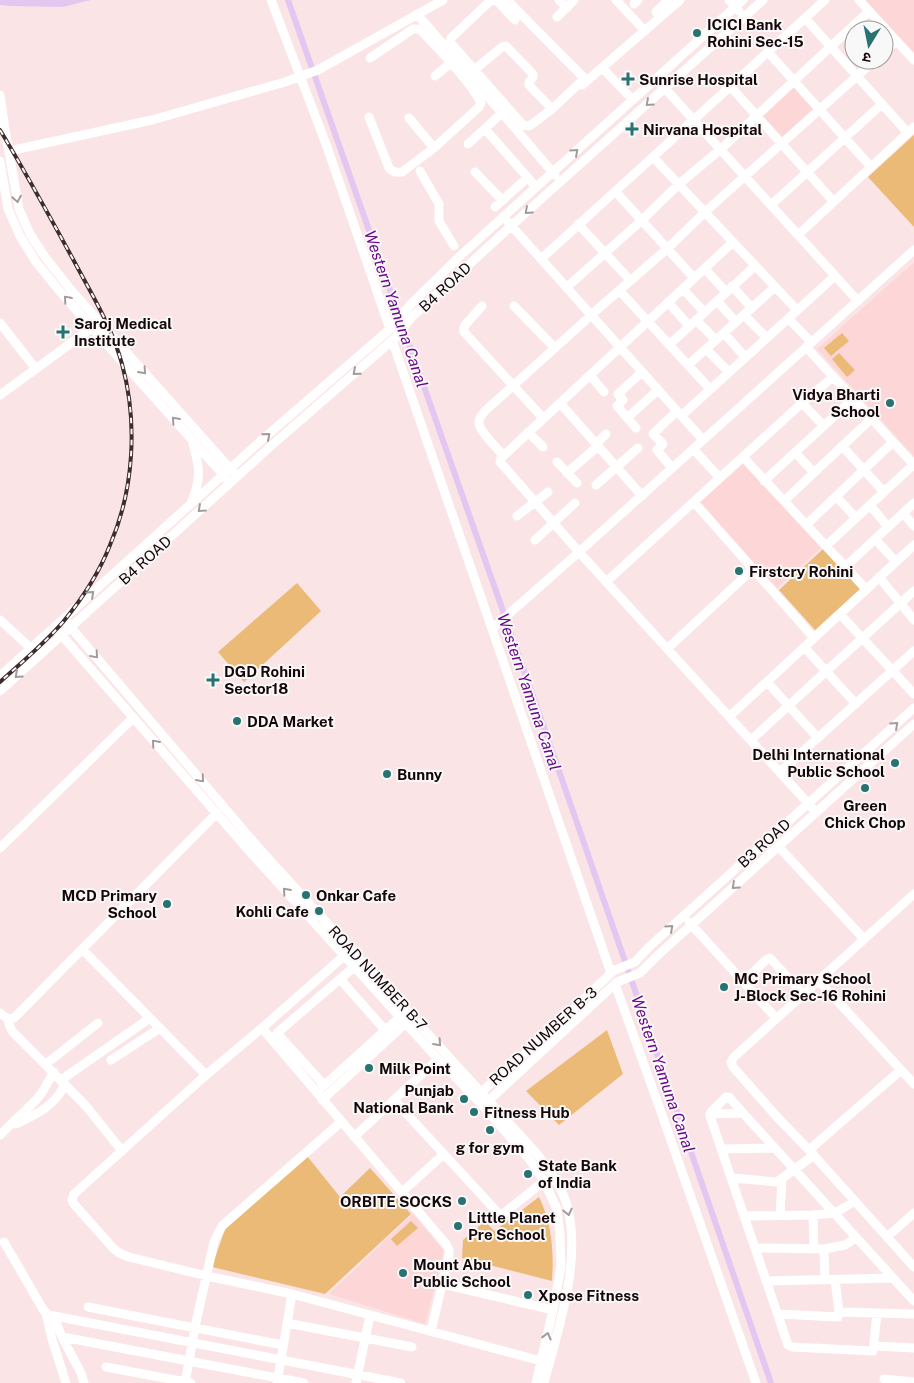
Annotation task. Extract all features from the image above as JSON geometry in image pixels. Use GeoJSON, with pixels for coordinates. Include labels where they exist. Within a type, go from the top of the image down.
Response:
{"type":"FeatureCollection","features":[{"type":"Feature","properties":{"kind":"street"},"geometry":{"type":"LineString","coordinates":[[271,0],[391,327]]}},
{"type":"Feature","properties":{"kind":"street"},"geometry":{"type":"LineString","coordinates":[[8,151],[152,120],[285,82],[318,70],[442,0]]}},
{"type":"Feature","properties":{"kind":"street"},"geometry":{"type":"LineString","coordinates":[[515,20],[497,1],[493,0],[450,40],[450,44],[472,76],[525,126],[528,126],[552,109],[680,0]]}},
{"type":"Feature","properties":{"kind":"street"},"geometry":{"type":"LineString","coordinates":[[508,0],[585,80]]}},
{"type":"Feature","properties":{"kind":"street"},"geometry":{"type":"LineString","coordinates":[[559,0],[567,8]]}},
{"type":"Feature","properties":{"kind":"street"},"geometry":{"type":"LineString","coordinates":[[557,17],[574,0]]}},
{"type":"Feature","properties":{"kind":"street"},"geometry":{"type":"LineString","coordinates":[[616,0],[645,31]]}},
{"type":"Feature","properties":{"kind":"street"},"geometry":{"type":"LineString","coordinates":[[656,12],[668,0]]}},
{"type":"Feature","properties":{"kind":"street"},"geometry":{"type":"LineString","coordinates":[[728,0],[744,17]]}},
{"type":"Feature","properties":{"kind":"street","name":"B4 ROAD"},"geometry":{"type":"LineString","coordinates":[[0,676],[227,471],[391,327],[411,304],[460,256],[744,0]]}},
{"type":"Feature","properties":{"kind":"street","name":"B4 ROAD"},"geometry":{"type":"LineString","coordinates":[[0,691],[233,480],[394,339],[413,316],[763,0]]}},
{"type":"Feature","properties":{"kind":"street"},"geometry":{"type":"LineString","coordinates":[[541,259],[825,0]]}},
{"type":"Feature","properties":{"kind":"street"},"geometry":{"type":"LineString","coordinates":[[859,0],[914,60]]}},
{"type":"Feature","properties":{"kind":"street"},"geometry":{"type":"LineString","coordinates":[[567,287],[679,184],[721,149],[869,11]]}},
{"type":"Feature","properties":{"kind":"street"},"geometry":{"type":"LineString","coordinates":[[417,14],[561,181]]}},
{"type":"Feature","properties":{"kind":"street"},"geometry":{"type":"LineString","coordinates":[[798,235],[911,130],[882,104],[805,18]]}},
{"type":"Feature","properties":{"kind":"street"},"geometry":{"type":"LineString","coordinates":[[368,117],[389,168],[393,172],[398,173],[434,148],[480,107],[481,104],[472,76],[450,63],[422,31],[418,29],[413,29],[370,58]]}},
{"type":"Feature","properties":{"kind":"street"},"geometry":{"type":"LineString","coordinates":[[472,76],[502,47],[506,46],[533,74],[529,84],[552,109]]}},
{"type":"Feature","properties":{"kind":"street"},"geometry":{"type":"LineString","coordinates":[[768,52],[871,167]]}},
{"type":"Feature","properties":{"kind":"street"},"geometry":{"type":"LineString","coordinates":[[435,76],[450,63]]}},
{"type":"Feature","properties":{"kind":"street"},"geometry":{"type":"LineString","coordinates":[[503,455],[478,423],[479,418],[485,411],[864,70]]}},
{"type":"Feature","properties":{"kind":"street"},"geometry":{"type":"LineString","coordinates":[[606,72],[633,100]]}},
{"type":"Feature","properties":{"kind":"street"},"geometry":{"type":"LineString","coordinates":[[656,78],[858,301]]}},
{"type":"Feature","properties":{"kind":"street"},"geometry":{"type":"LineString","coordinates":[[524,139],[585,80]]}},
{"type":"Feature","properties":{"kind":"street"},"geometry":{"type":"LineString","coordinates":[[730,86],[834,202]]}},
{"type":"Feature","properties":{"kind":"street"},"geometry":{"type":"LineString","coordinates":[[0,95],[19,209],[30,234],[96,325],[192,439],[227,471]]}},
{"type":"Feature","properties":{"kind":"street"},"geometry":{"type":"LineString","coordinates":[[771,206],[882,104]]}},
{"type":"Feature","properties":{"kind":"street"},"geometry":{"type":"LineString","coordinates":[[468,144],[502,114]]}},
{"type":"Feature","properties":{"kind":"street"},"geometry":{"type":"LineString","coordinates":[[409,118],[434,148]]}},
{"type":"Feature","properties":{"kind":"street"},"geometry":{"type":"LineString","coordinates":[[485,129],[536,187]]}},
{"type":"Feature","properties":{"kind":"street"},"geometry":{"type":"LineString","coordinates":[[653,157],[797,310]]}},
{"type":"Feature","properties":{"kind":"street"},"geometry":{"type":"LineString","coordinates":[[0,161],[8,209],[20,236],[36,262],[62,294],[96,325],[233,480]]}},
{"type":"Feature","properties":{"kind":"street"},"geometry":{"type":"LineString","coordinates":[[420,171],[439,204],[439,221],[454,246]]}},
{"type":"Feature","properties":{"kind":"street"},"geometry":{"type":"LineString","coordinates":[[475,172],[498,204],[528,178]]}},
{"type":"Feature","properties":{"kind":"street"},"geometry":{"type":"LineString","coordinates":[[615,191],[694,278]]}},
{"type":"Feature","properties":{"kind":"street"},"geometry":{"type":"LineString","coordinates":[[503,217],[567,287],[588,318],[620,347],[703,440]]}},
{"type":"Feature","properties":{"kind":"street"},"geometry":{"type":"LineString","coordinates":[[578,224],[630,280]]}},
{"type":"Feature","properties":{"kind":"street"},"geometry":{"type":"LineString","coordinates":[[733,242],[503,455],[500,462],[606,582],[816,812]]}},
{"type":"Feature","properties":{"kind":"street"},"geometry":{"type":"LineString","coordinates":[[495,627],[914,250]]}},
{"type":"Feature","properties":{"kind":"street"},"geometry":{"type":"LineString","coordinates":[[669,345],[755,266]]}},
{"type":"Feature","properties":{"kind":"street"},"geometry":{"type":"LineString","coordinates":[[705,269],[752,308]]}},
{"type":"Feature","properties":{"kind":"street"},"geometry":{"type":"LineString","coordinates":[[672,468],[657,450],[663,444],[653,434],[710,389],[835,276]]}},
{"type":"Feature","properties":{"kind":"street"},"geometry":{"type":"LineString","coordinates":[[688,366],[775,287]]}},
{"type":"Feature","properties":{"kind":"street"},"geometry":{"type":"LineString","coordinates":[[683,289],[704,312]]}},
{"type":"Feature","properties":{"kind":"street"},"geometry":{"type":"LineString","coordinates":[[619,290],[710,389]]}},
{"type":"Feature","properties":{"kind":"street"},"geometry":{"type":"LineString","coordinates":[[717,300],[736,322]]}},
{"type":"Feature","properties":{"kind":"street"},"geometry":{"type":"LineString","coordinates":[[668,302],[716,340]]}},
{"type":"Feature","properties":{"kind":"street"},"geometry":{"type":"LineString","coordinates":[[482,306],[466,324],[464,332],[543,418]]}},
{"type":"Feature","properties":{"kind":"street"},"geometry":{"type":"LineString","coordinates":[[514,306],[555,348]]}},
{"type":"Feature","properties":{"kind":"street"},"geometry":{"type":"LineString","coordinates":[[744,314],[766,338]]}},
{"type":"Feature","properties":{"kind":"street"},"geometry":{"type":"LineString","coordinates":[[789,318],[833,377],[914,465],[826,546]]}},
{"type":"Feature","properties":{"kind":"street"},"geometry":{"type":"LineString","coordinates":[[0,323],[36,369]]}},
{"type":"Feature","properties":{"kind":"street"},"geometry":{"type":"LineString","coordinates":[[0,395],[96,325]]}},
{"type":"Feature","properties":{"kind":"street"},"geometry":{"type":"LineString","coordinates":[[724,333],[745,357]]}},
{"type":"Feature","properties":{"kind":"street"},"geometry":{"type":"LineString","coordinates":[[394,339],[613,972]]}},
{"type":"Feature","properties":{"kind":"street"},"geometry":{"type":"LineString","coordinates":[[706,349],[729,372]]}},
{"type":"Feature","properties":{"kind":"street"},"geometry":{"type":"LineString","coordinates":[[636,428],[616,406],[622,400],[618,394],[642,372]]}},
{"type":"Feature","properties":{"kind":"street"},"geometry":{"type":"LineString","coordinates":[[590,375],[604,392]]}},
{"type":"Feature","properties":{"kind":"street"},"geometry":{"type":"LineString","coordinates":[[606,582],[833,377]]}},
{"type":"Feature","properties":{"kind":"street"},"geometry":{"type":"LineString","coordinates":[[628,418],[658,390]]}},
{"type":"Feature","properties":{"kind":"street"},"geometry":{"type":"LineString","coordinates":[[764,480],[853,399]]}},
{"type":"Feature","properties":{"kind":"street"},"geometry":{"type":"LineString","coordinates":[[560,403],[642,496]]}},
{"type":"Feature","properties":{"kind":"street"},"geometry":{"type":"LineString","coordinates":[[802,403],[824,426]]}},
{"type":"Feature","properties":{"kind":"street"},"geometry":{"type":"LineString","coordinates":[[784,501],[871,418]]}},
{"type":"Feature","properties":{"kind":"street"},"geometry":{"type":"LineString","coordinates":[[528,432],[543,447]]}},
{"type":"Feature","properties":{"kind":"street"},"geometry":{"type":"LineString","coordinates":[[567,473],[606,434]]}},
{"type":"Feature","properties":{"kind":"street"},"geometry":{"type":"LineString","coordinates":[[191,504],[199,472],[192,439]]}},
{"type":"Feature","properties":{"kind":"street"},"geometry":{"type":"LineString","coordinates":[[806,525],[893,442]]}},
{"type":"Feature","properties":{"kind":"street"},"geometry":{"type":"LineString","coordinates":[[842,446],[884,492]]}},
{"type":"Feature","properties":{"kind":"street"},"geometry":{"type":"LineString","coordinates":[[596,485],[638,448]]}},
{"type":"Feature","properties":{"kind":"street"},"geometry":{"type":"LineString","coordinates":[[693,449],[720,478]]}},
{"type":"Feature","properties":{"kind":"street"},"geometry":{"type":"LineString","coordinates":[[795,452],[814,473]]}},
{"type":"Feature","properties":{"kind":"street"},"geometry":{"type":"LineString","coordinates":[[743,457],[866,589]]}},
{"type":"Feature","properties":{"kind":"street"},"geometry":{"type":"LineString","coordinates":[[557,462],[577,483]]}},
{"type":"Feature","properties":{"kind":"street"},"geometry":{"type":"LineString","coordinates":[[517,516],[548,492]]}},
{"type":"Feature","properties":{"kind":"street"},"geometry":{"type":"LineString","coordinates":[[836,496],[856,518]]}},
{"type":"Feature","properties":{"kind":"street"},"geometry":{"type":"LineString","coordinates":[[694,502],[814,638]]}},
{"type":"Feature","properties":{"kind":"street"},"geometry":{"type":"LineString","coordinates":[[845,567],[914,503]]}},
{"type":"Feature","properties":{"kind":"street"},"geometry":{"type":"LineString","coordinates":[[535,540],[575,504]]}},
{"type":"Feature","properties":{"kind":"street"},"geometry":{"type":"LineString","coordinates":[[870,505],[888,527]]}},
{"type":"Feature","properties":{"kind":"street"},"geometry":{"type":"LineString","coordinates":[[903,513],[914,526]]}},
{"type":"Feature","properties":{"kind":"street"},"geometry":{"type":"LineString","coordinates":[[875,539],[896,562]]}},
{"type":"Feature","properties":{"kind":"street"},"geometry":{"type":"LineString","coordinates":[[729,717],[914,544]]}},
{"type":"Feature","properties":{"kind":"street"},"geometry":{"type":"LineString","coordinates":[[132,556],[140,565]]}},
{"type":"Feature","properties":{"kind":"street"},"geometry":{"type":"LineString","coordinates":[[667,649],[753,569]]}},
{"type":"Feature","properties":{"kind":"street"},"geometry":{"type":"LineString","coordinates":[[879,577],[914,620]]}},
{"type":"Feature","properties":{"kind":"street"},"geometry":{"type":"LineString","coordinates":[[751,740],[914,591]]}},
{"type":"Feature","properties":{"kind":"street"},"geometry":{"type":"LineString","coordinates":[[840,614],[914,694]]}},
{"type":"Feature","properties":{"kind":"street","name":"ROAD NUMBER B-7"},"geometry":{"type":"LineString","coordinates":[[64,618],[344,956],[438,1059],[478,1095],[538,1155],[558,1182],[568,1207],[572,1234],[571,1267],[544,1383]]}},
{"type":"Feature","properties":{"kind":"street"},"geometry":{"type":"LineString","coordinates":[[0,620],[39,656]]}},
{"type":"Feature","properties":{"kind":"street","name":"ROAD NUMBER B-7"},"geometry":{"type":"LineString","coordinates":[[54,627],[217,813],[354,953],[478,1095]]}},
{"type":"Feature","properties":{"kind":"street"},"geometry":{"type":"LineString","coordinates":[[804,647],[856,704]]}},
{"type":"Feature","properties":{"kind":"street"},"geometry":{"type":"LineString","coordinates":[[780,772],[914,651]]}},
{"type":"Feature","properties":{"kind":"street"},"geometry":{"type":"LineString","coordinates":[[766,682],[818,738]]}},
{"type":"Feature","properties":{"kind":"street","name":"B3 ROAD"},"geometry":{"type":"LineString","coordinates":[[613,972],[635,962],[648,947],[914,708]]}},
{"type":"Feature","properties":{"kind":"street"},"geometry":{"type":"LineString","coordinates":[[0,848],[133,718]]}},
{"type":"Feature","properties":{"kind":"street","name":"B3 ROAD"},"geometry":{"type":"LineString","coordinates":[[616,983],[640,973],[914,724]]}},
{"type":"Feature","properties":{"kind":"street"},"geometry":{"type":"LineString","coordinates":[[8,1019],[14,1018],[217,813]]}},
{"type":"Feature","properties":{"kind":"street"},"geometry":{"type":"LineString","coordinates":[[778,846],[864,939]]}},
{"type":"Feature","properties":{"kind":"street"},"geometry":{"type":"LineString","coordinates":[[914,894],[732,1059],[732,1065],[778,1118],[914,1267]]}},
{"type":"Feature","properties":{"kind":"street"},"geometry":{"type":"LineString","coordinates":[[683,916],[776,1018]]}},
{"type":"Feature","properties":{"kind":"street"},"geometry":{"type":"LineString","coordinates":[[82,949],[206,1075]]}},
{"type":"Feature","properties":{"kind":"street"},"geometry":{"type":"LineString","coordinates":[[354,953],[344,956],[206,1075],[74,1194],[73,1203],[119,1253],[206,1276],[292,1294],[541,1361]]}},
{"type":"Feature","properties":{"kind":"street"},"geometry":{"type":"LineString","coordinates":[[743,982],[770,958],[803,994]]}},
{"type":"Feature","properties":{"kind":"street"},"geometry":{"type":"LineString","coordinates":[[324,1085],[277,1033],[354,967]]}},
{"type":"Feature","properties":{"kind":"street","name":"ROAD NUMBER B-3"},"geometry":{"type":"LineString","coordinates":[[478,1095],[613,972]]}},
{"type":"Feature","properties":{"kind":"street"},"geometry":{"type":"LineString","coordinates":[[340,979],[385,1030]]}},
{"type":"Feature","properties":{"kind":"street"},"geometry":{"type":"LineString","coordinates":[[818,980],[914,1084]]}},
{"type":"Feature","properties":{"kind":"street"},"geometry":{"type":"LineString","coordinates":[[486,1103],[616,983],[756,1383]]}},
{"type":"Feature","properties":{"kind":"street"},"geometry":{"type":"LineString","coordinates":[[299,995],[309,1007]]}},
{"type":"Feature","properties":{"kind":"street"},"geometry":{"type":"LineString","coordinates":[[0,1013],[8,1019],[12,1031],[86,1106],[122,1151]]}},
{"type":"Feature","properties":{"kind":"street"},"geometry":{"type":"LineString","coordinates":[[3,1132],[40,1112],[59,1096],[63,1082],[150,1018]]}},
{"type":"Feature","properties":{"kind":"street"},"geometry":{"type":"LineString","coordinates":[[319,1096],[324,1085],[385,1030],[403,1021]]}},
{"type":"Feature","properties":{"kind":"street"},"geometry":{"type":"LineString","coordinates":[[319,1096],[403,1021]]}},
{"type":"Feature","properties":{"kind":"street"},"geometry":{"type":"LineString","coordinates":[[46,1064],[98,1023]]}},
{"type":"Feature","properties":{"kind":"street"},"geometry":{"type":"LineString","coordinates":[[111,1060],[160,1028]]}},
{"type":"Feature","properties":{"kind":"street"},"geometry":{"type":"LineString","coordinates":[[262,1028],[446,1244],[449,1250],[449,1260],[431,1331]]}},
{"type":"Feature","properties":{"kind":"street"},"geometry":{"type":"LineString","coordinates":[[354,1137],[438,1059]]}},
{"type":"Feature","properties":{"kind":"street"},"geometry":{"type":"LineString","coordinates":[[732,1178],[773,1182],[782,1180],[901,1070]]}},
{"type":"Feature","properties":{"kind":"street"},"geometry":{"type":"LineString","coordinates":[[3,1132],[36,1102],[54,1072]]}},
{"type":"Feature","properties":{"kind":"street"},"geometry":{"type":"LineString","coordinates":[[710,1114],[728,1097],[914,1301]]}},
{"type":"Feature","properties":{"kind":"street"},"geometry":{"type":"LineString","coordinates":[[394,1100],[500,1215],[544,1181]]}},
{"type":"Feature","properties":{"kind":"street","name":"ROAD NUMBER B-7"},"geometry":{"type":"LineString","coordinates":[[486,1103],[530,1160],[544,1181],[557,1209],[561,1265],[553,1310],[536,1383]]}},
{"type":"Feature","properties":{"kind":"street"},"geometry":{"type":"LineString","coordinates":[[710,1114],[743,1113]]}},
{"type":"Feature","properties":{"kind":"street"},"geometry":{"type":"LineString","coordinates":[[710,1114],[790,1346],[874,1351],[877,1313]]}},
{"type":"Feature","properties":{"kind":"street"},"geometry":{"type":"LineString","coordinates":[[106,1367],[187,1383],[195,1327],[214,1242],[218,1232],[222,1226],[341,1122]]}},
{"type":"Feature","properties":{"kind":"street"},"geometry":{"type":"LineString","coordinates":[[722,1149],[775,1148]]}},
{"type":"Feature","properties":{"kind":"street"},"geometry":{"type":"LineString","coordinates":[[402,1192],[444,1154]]}},
{"type":"Feature","properties":{"kind":"street"},"geometry":{"type":"LineString","coordinates":[[780,1215],[782,1180]]}},
{"type":"Feature","properties":{"kind":"street"},"geometry":{"type":"LineString","coordinates":[[745,1216],[834,1213],[855,1201]]}},
{"type":"Feature","properties":{"kind":"street"},"geometry":{"type":"LineString","coordinates":[[887,1237],[914,1213]]}},
{"type":"Feature","properties":{"kind":"street"},"geometry":{"type":"LineString","coordinates":[[813,1215],[814,1249]]}},
{"type":"Feature","properties":{"kind":"street"},"geometry":{"type":"LineString","coordinates":[[756,1248],[824,1248],[845,1245],[856,1238]]}},
{"type":"Feature","properties":{"kind":"street"},"geometry":{"type":"LineString","coordinates":[[4,1242],[50,1315],[81,1373],[84,1383]]}},
{"type":"Feature","properties":{"kind":"street"},"geometry":{"type":"LineString","coordinates":[[824,1248],[825,1280]]}},
{"type":"Feature","properties":{"kind":"street"},"geometry":{"type":"LineString","coordinates":[[767,1281],[893,1278]]}},
{"type":"Feature","properties":{"kind":"street"},"geometry":{"type":"LineString","coordinates":[[778,1314],[838,1316],[835,1280]]}},
{"type":"Feature","properties":{"kind":"street"},"geometry":{"type":"LineString","coordinates":[[443,1284],[553,1310]]}},
{"type":"Feature","properties":{"kind":"street"},"geometry":{"type":"LineString","coordinates":[[277,1380],[292,1294]]}},
{"type":"Feature","properties":{"kind":"street"},"geometry":{"type":"LineString","coordinates":[[88,1307],[284,1345]]}},
{"type":"Feature","properties":{"kind":"street"},"geometry":{"type":"LineString","coordinates":[[839,1312],[914,1314]]}},
{"type":"Feature","properties":{"kind":"street"},"geometry":{"type":"LineString","coordinates":[[50,1315],[281,1360],[357,1379],[401,1383]]}},
{"type":"Feature","properties":{"kind":"street"},"geometry":{"type":"LineString","coordinates":[[50,1315],[52,1339],[66,1383]]}},
{"type":"Feature","properties":{"kind":"street"},"geometry":{"type":"LineString","coordinates":[[357,1379],[370,1315]]}},
{"type":"Feature","properties":{"kind":"street"},"geometry":{"type":"LineString","coordinates":[[287,1323],[412,1347]]}},
{"type":"Feature","properties":{"kind":"street"},"geometry":{"type":"LineString","coordinates":[[68,1338],[189,1360],[277,1380],[304,1383]]}},
{"type":"Feature","properties":{"kind":"street"},"geometry":{"type":"LineString","coordinates":[[874,1346],[914,1348]]}},
{"type":"Feature","properties":{"kind":"street"},"geometry":{"type":"LineString","coordinates":[[884,1379],[914,1382]]}},
{"type":"Feature","properties":{"kind":"shaded area"},"geometry":{"type":"Polygon","coordinates":[[[0,0],[91,0],[63,7],[0,5],[0,0]]]}},
{"type":"Feature","properties":{"kind":"shaded area"},"geometry":{"type":"Polygon","coordinates":[[[914,0],[914,53],[894,31],[894,20],[884,20],[866,1],[914,0]]]}},
{"type":"Feature","properties":{"kind":"shaded area"},"geometry":{"type":"Polygon","coordinates":[[[794,85],[816,109],[783,139],[761,115],[794,85]]]}},
{"type":"Feature","properties":{"kind":"shaded area"},"geometry":{"type":"Polygon","coordinates":[[[914,135],[914,227],[868,177],[914,135]]]}},
{"type":"Feature","properties":{"kind":"shaded area","name":"Vidya Bharti School"},"geometry":{"type":"Polygon","coordinates":[[[914,262],[914,456],[817,349],[914,262]]]}},
{"type":"Feature","properties":{"kind":"shaded area"},"geometry":{"type":"Polygon","coordinates":[[[842,333],[849,341],[831,356],[824,348],[842,333]]]}},
{"type":"Feature","properties":{"kind":"shaded area"},"geometry":{"type":"Polygon","coordinates":[[[839,353],[855,370],[847,377],[832,359],[839,353]]]}},
{"type":"Feature","properties":{"kind":"shaded area"},"geometry":{"type":"Polygon","coordinates":[[[744,463],[821,548],[777,588],[699,503],[744,463]]]}},
{"type":"Feature","properties":{"kind":"shaded area"},"geometry":{"type":"Polygon","coordinates":[[[823,549],[860,589],[815,630],[779,590],[823,549]]]}},
{"type":"Feature","properties":{"kind":"shaded area"},"geometry":{"type":"Polygon","coordinates":[[[297,583],[321,611],[244,682],[218,652],[297,583]]]}},
{"type":"Feature","properties":{"kind":"shaded area"},"geometry":{"type":"Polygon","coordinates":[[[607,1030],[623,1074],[559,1125],[526,1091],[607,1030]]]}},
{"type":"Feature","properties":{"kind":"shaded area"},"geometry":{"type":"Polygon","coordinates":[[[307,1156],[340,1197],[370,1168],[411,1214],[325,1294],[212,1267],[225,1229],[307,1156]]]}},
{"type":"Feature","properties":{"kind":"shaded area"},"geometry":{"type":"Polygon","coordinates":[[[539,1197],[547,1217],[551,1238],[553,1259],[552,1281],[462,1258],[463,1240],[485,1221],[494,1231],[539,1197]]]}},
{"type":"Feature","properties":{"kind":"shaded area"},"geometry":{"type":"Polygon","coordinates":[[[413,1214],[444,1251],[425,1324],[329,1294],[413,1214]]]}},
{"type":"Feature","properties":{"kind":"shaded area"},"geometry":{"type":"Polygon","coordinates":[[[411,1221],[418,1228],[397,1246],[391,1239],[411,1221]]]}},
{"type":"Feature","properties":{"kind":"waterway","name":"Western Yamuna Canal"},"geometry":{"type":"LineString","coordinates":[[288,0],[541,719],[771,1383]]}},
{"type":"Feature","properties":{"kind":"railway"},"geometry":{"type":"LineString","coordinates":[[0,130],[74,261],[113,337],[127,386],[132,432],[129,479],[124,502],[118,524],[101,566],[63,622],[40,646],[0,682]]}},
{"type":"Feature","properties":{"kind":"place","name":"ICICI Bank Rohini Sec-15"},"geometry":{"type":"Point","coordinates":[697,33]}},
{"type":"Feature","properties":{"kind":"place","name":"Sunrise Hospital"},"geometry":{"type":"Point","coordinates":[628,79]}},
{"type":"Feature","properties":{"kind":"place","name":"Nirvana Hospital"},"geometry":{"type":"Point","coordinates":[632,129]}},
{"type":"Feature","properties":{"kind":"place","name":"Saroj Medical Institute"},"geometry":{"type":"Point","coordinates":[63,332]}},
{"type":"Feature","properties":{"kind":"place","name":"Vidya Bharti School"},"geometry":{"type":"Point","coordinates":[890,403]}},
{"type":"Feature","properties":{"kind":"place","name":"Firstcry Rohini"},"geometry":{"type":"Point","coordinates":[739,571]}},
{"type":"Feature","properties":{"kind":"place","name":"DGD Rohini Sector18"},"geometry":{"type":"Point","coordinates":[213,680]}},
{"type":"Feature","properties":{"kind":"place","name":"DDA Market"},"geometry":{"type":"Point","coordinates":[237,721]}},
{"type":"Feature","properties":{"kind":"place","name":"Delhi International Public School"},"geometry":{"type":"Point","coordinates":[895,763]}},
{"type":"Feature","properties":{"kind":"place","name":"Bunny"},"geometry":{"type":"Point","coordinates":[387,774]}},
{"type":"Feature","properties":{"kind":"place","name":"Green Chick Chop"},"geometry":{"type":"Point","coordinates":[865,788]}},
{"type":"Feature","properties":{"kind":"place","name":"Onkar Cafe"},"geometry":{"type":"Point","coordinates":[306,895]}},
{"type":"Feature","properties":{"kind":"place","name":"MCD Primary School"},"geometry":{"type":"Point","coordinates":[167,904]}},
{"type":"Feature","properties":{"kind":"place","name":"Kohli Cafe"},"geometry":{"type":"Point","coordinates":[319,911]}},
{"type":"Feature","properties":{"kind":"place","name":"MC Primary School J-Block Sec-16 Rohini"},"geometry":{"type":"Point","coordinates":[724,987]}},
{"type":"Feature","properties":{"kind":"place","name":"Milk Point"},"geometry":{"type":"Point","coordinates":[369,1068]}},
{"type":"Feature","properties":{"kind":"place","name":"Punjab National Bank"},"geometry":{"type":"Point","coordinates":[464,1099]}},
{"type":"Feature","properties":{"kind":"place","name":"Fitness Hub"},"geometry":{"type":"Point","coordinates":[474,1112]}},
{"type":"Feature","properties":{"kind":"place","name":"g for gym"},"geometry":{"type":"Point","coordinates":[490,1130]}},
{"type":"Feature","properties":{"kind":"place","name":"State Bank of India"},"geometry":{"type":"Point","coordinates":[528,1174]}},
{"type":"Feature","properties":{"kind":"place","name":"ORBITE SOCKS"},"geometry":{"type":"Point","coordinates":[462,1201]}},
{"type":"Feature","properties":{"kind":"place","name":"Little Planet Pre School"},"geometry":{"type":"Point","coordinates":[458,1226]}},
{"type":"Feature","properties":{"kind":"place","name":"Mount Abu Public School"},"geometry":{"type":"Point","coordinates":[403,1273]}},
{"type":"Feature","properties":{"kind":"place","name":"Xpose Fitness"},"geometry":{"type":"Point","coordinates":[528,1295]}}]}
